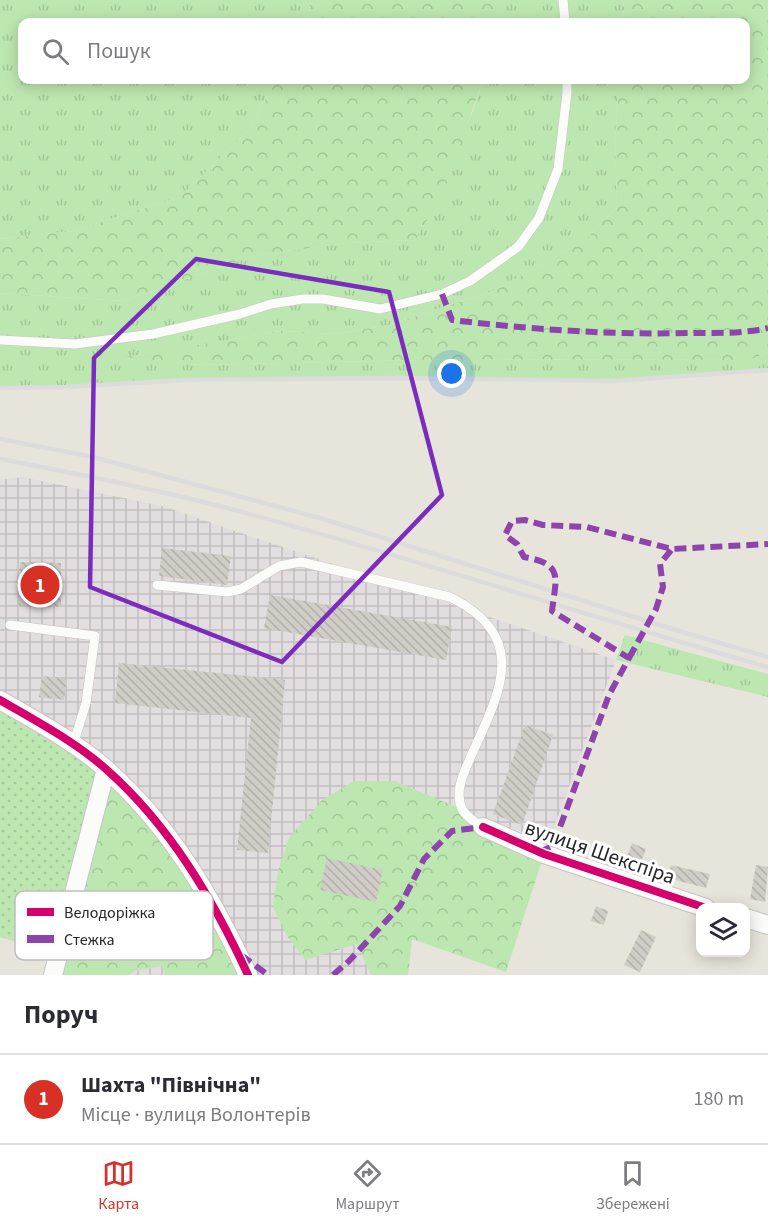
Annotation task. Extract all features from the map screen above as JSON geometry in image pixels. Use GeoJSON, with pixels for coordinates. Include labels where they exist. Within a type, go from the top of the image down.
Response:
{"type":"FeatureCollection","features":[{"type":"Feature","properties":{"kind":"street"},"geometry":{"type":"LineString","coordinates":[[0,700],[73,745],[106,769],[142,805],[178,849],[205,891]]}},
{"type":"Feature","properties":{"kind":"street"},"geometry":{"type":"LineString","coordinates":[[75,891],[106,769]]}},
{"type":"Feature","properties":{"kind":"street","name":"вулиця Шекспіра"},"geometry":{"type":"LineString","coordinates":[[483,827],[544,854],[696,905]]}},
{"type":"Feature","properties":{"kind":"street"},"geometry":{"type":"LineString","coordinates":[[213,905],[248,975]]}},
{"type":"Feature","properties":{"kind":"street"},"geometry":{"type":"LineString","coordinates":[[750,919],[768,925]]}},
{"type":"Feature","properties":{"kind":"street"},"geometry":{"type":"LineString","coordinates":[[53,975],[57,960]]}},
{"type":"Feature","properties":{"kind":"lane"},"geometry":{"type":"LineString","coordinates":[[563,0],[565,18]]}},
{"type":"Feature","properties":{"kind":"lane"},"geometry":{"type":"LineString","coordinates":[[0,340],[75,344],[153,334],[303,298],[323,299],[380,309],[442,294],[470,281],[518,247],[539,218],[558,169],[567,84]]}},
{"type":"Feature","properties":{"kind":"lane"},"geometry":{"type":"LineString","coordinates":[[157,585],[227,592],[241,589],[279,566],[301,562],[450,597],[466,605],[482,617],[490,628],[498,640],[502,657],[496,700],[460,782],[460,800],[463,810],[468,817],[483,827]]}},
{"type":"Feature","properties":{"kind":"lane"},"geometry":{"type":"LineString","coordinates":[[10,625],[95,636],[86,703],[73,745]]}},
{"type":"Feature","properties":{"kind":"highlighted area"},"geometry":{"type":"Polygon","coordinates":[[[196,259],[389,292],[442,495],[282,662],[90,587],[94,358],[196,259]]]}},
{"type":"Feature","properties":{"kind":"shaded area"},"geometry":{"type":"Polygon","coordinates":[[[22,477],[162,506],[616,660],[544,854],[305,960],[357,943],[371,975],[248,975],[213,936],[213,891],[172,891],[0,700],[0,480],[22,477]]]}},
{"type":"Feature","properties":{"kind":"shaded area"},"geometry":{"type":"Polygon","coordinates":[[[162,966],[165,975],[129,975],[134,971],[162,966]]]}},
{"type":"Feature","properties":{"kind":"green space"},"geometry":{"type":"Polygon","coordinates":[[[0,0],[311,0],[307,18],[18,18],[18,84],[274,84],[250,129],[180,197],[73,231],[0,239],[0,0]]]}},
{"type":"Feature","properties":{"kind":"green space"},"geometry":{"type":"Polygon","coordinates":[[[311,0],[493,0],[493,18],[307,18],[311,0]]]}},
{"type":"Feature","properties":{"kind":"green space"},"geometry":{"type":"Polygon","coordinates":[[[493,0],[622,0],[624,7],[623,18],[493,18],[493,0]]]}},
{"type":"Feature","properties":{"kind":"green space"},"geometry":{"type":"Polygon","coordinates":[[[622,0],[768,0],[768,352],[749,360],[465,359],[199,365],[124,357],[281,331],[335,334],[389,325],[495,290],[586,240],[617,206],[615,136],[620,84],[750,84],[750,18],[623,18],[622,0]]]}},
{"type":"Feature","properties":{"kind":"green space"},"geometry":{"type":"Polygon","coordinates":[[[274,84],[482,84],[443,194],[415,240],[348,243],[256,255],[123,301],[0,293],[0,239],[73,231],[180,197],[250,129],[274,84]]]}},
{"type":"Feature","properties":{"kind":"green space"},"geometry":{"type":"Polygon","coordinates":[[[482,84],[620,84],[615,136],[617,206],[586,240],[495,290],[389,325],[335,334],[281,331],[127,357],[199,365],[465,359],[749,360],[768,352],[768,369],[614,381],[397,378],[185,380],[66,387],[0,388],[0,293],[123,301],[256,255],[348,243],[415,240],[473,111],[482,84]]]}},
{"type":"Feature","properties":{"kind":"green space"},"geometry":{"type":"Polygon","coordinates":[[[625,635],[768,674],[768,697],[616,660],[625,635]]]}},
{"type":"Feature","properties":{"kind":"green space"},"geometry":{"type":"Polygon","coordinates":[[[0,700],[106,769],[75,891],[15,891],[15,942],[0,937],[0,700]]]}},
{"type":"Feature","properties":{"kind":"green space"},"geometry":{"type":"Polygon","coordinates":[[[106,769],[142,805],[196,891],[75,891],[106,769]]]}},
{"type":"Feature","properties":{"kind":"green space"},"geometry":{"type":"Polygon","coordinates":[[[354,781],[395,781],[463,810],[468,817],[544,854],[506,972],[412,939],[408,975],[371,975],[357,944],[305,960],[287,936],[273,907],[278,871],[289,838],[321,801],[354,781]]]}},
{"type":"Feature","properties":{"kind":"green space"},"geometry":{"type":"Polygon","coordinates":[[[213,919],[248,975],[165,975],[162,966],[134,971],[129,975],[53,975],[57,960],[213,960],[213,919]]]}},
{"type":"Feature","properties":{"kind":"building"},"geometry":{"type":"Polygon","coordinates":[[[162,548],[231,556],[227,585],[159,576],[162,548]]]}},
{"type":"Feature","properties":{"kind":"building"},"geometry":{"type":"Polygon","coordinates":[[[20,562],[61,563],[61,607],[19,606],[20,562]]]}},
{"type":"Feature","properties":{"kind":"building"},"geometry":{"type":"Polygon","coordinates":[[[270,595],[452,627],[446,660],[264,628],[270,595]]]}},
{"type":"Feature","properties":{"kind":"building"},"geometry":{"type":"Polygon","coordinates":[[[119,663],[285,680],[268,853],[237,850],[251,718],[115,703],[119,663]]]}},
{"type":"Feature","properties":{"kind":"building"},"geometry":{"type":"Polygon","coordinates":[[[42,676],[67,679],[64,700],[39,697],[42,676]]]}},
{"type":"Feature","properties":{"kind":"building"},"geometry":{"type":"Polygon","coordinates":[[[525,725],[553,735],[522,825],[493,814],[525,725]]]}},
{"type":"Feature","properties":{"kind":"building"},"geometry":{"type":"Polygon","coordinates":[[[632,843],[646,849],[639,867],[625,862],[632,843]]]}},
{"type":"Feature","properties":{"kind":"building"},"geometry":{"type":"Polygon","coordinates":[[[327,858],[383,870],[376,902],[320,890],[327,858]]]}},
{"type":"Feature","properties":{"kind":"building"},"geometry":{"type":"Polygon","coordinates":[[[671,865],[710,874],[706,888],[668,878],[671,865]]]}},
{"type":"Feature","properties":{"kind":"building"},"geometry":{"type":"Polygon","coordinates":[[[756,865],[768,867],[765,902],[750,899],[756,865]]]}},
{"type":"Feature","properties":{"kind":"building"},"geometry":{"type":"Polygon","coordinates":[[[596,906],[608,911],[604,925],[591,921],[596,906]]]}},
{"type":"Feature","properties":{"kind":"building"},"geometry":{"type":"Polygon","coordinates":[[[641,930],[656,937],[640,972],[624,965],[641,930]]]}},
{"type":"Feature","properties":{"kind":"railway"},"geometry":{"type":"LineString","coordinates":[[0,388],[66,387],[185,380],[397,378],[614,381],[768,370]]}},
{"type":"Feature","properties":{"kind":"railway"},"geometry":{"type":"LineString","coordinates":[[0,439],[93,457],[320,518],[768,657]]}},
{"type":"Feature","properties":{"kind":"railway"},"geometry":{"type":"LineString","coordinates":[[0,459],[145,488],[231,509],[768,667]]}},
{"type":"Feature","properties":{"kind":"marked path"},"geometry":{"type":"LineString","coordinates":[[442,294],[452,320],[568,331],[627,333],[727,333],[768,328]]}},
{"type":"Feature","properties":{"kind":"marked path"},"geometry":{"type":"LineString","coordinates":[[539,852],[553,846],[609,695],[629,658],[552,611],[555,589],[554,574],[546,564],[524,557],[517,544],[505,535],[512,521],[525,520],[543,525],[587,527],[672,549],[768,544]]}},
{"type":"Feature","properties":{"kind":"marked path"},"geometry":{"type":"LineString","coordinates":[[629,658],[656,609],[663,587],[660,564],[672,549]]}},
{"type":"Feature","properties":{"kind":"marked path"},"geometry":{"type":"LineString","coordinates":[[333,975],[400,906],[424,859],[452,831],[483,827]]}},
{"type":"Feature","properties":{"kind":"marked path"},"geometry":{"type":"LineString","coordinates":[[241,955],[268,975]]}},
{"type":"Feature","properties":{"kind":"cycle path"},"geometry":{"type":"LineString","coordinates":[[0,700],[55,732],[107,770],[151,815],[204,891]]}},
{"type":"Feature","properties":{"kind":"cycle path"},"geometry":{"type":"LineString","coordinates":[[483,827],[544,854],[696,905]]}},
{"type":"Feature","properties":{"kind":"cycle path"},"geometry":{"type":"LineString","coordinates":[[213,906],[248,975]]}},
{"type":"Feature","properties":{"kind":"place","name":"Шахта \"Північна\""},"geometry":{"type":"Point","coordinates":[40,585]}}]}
